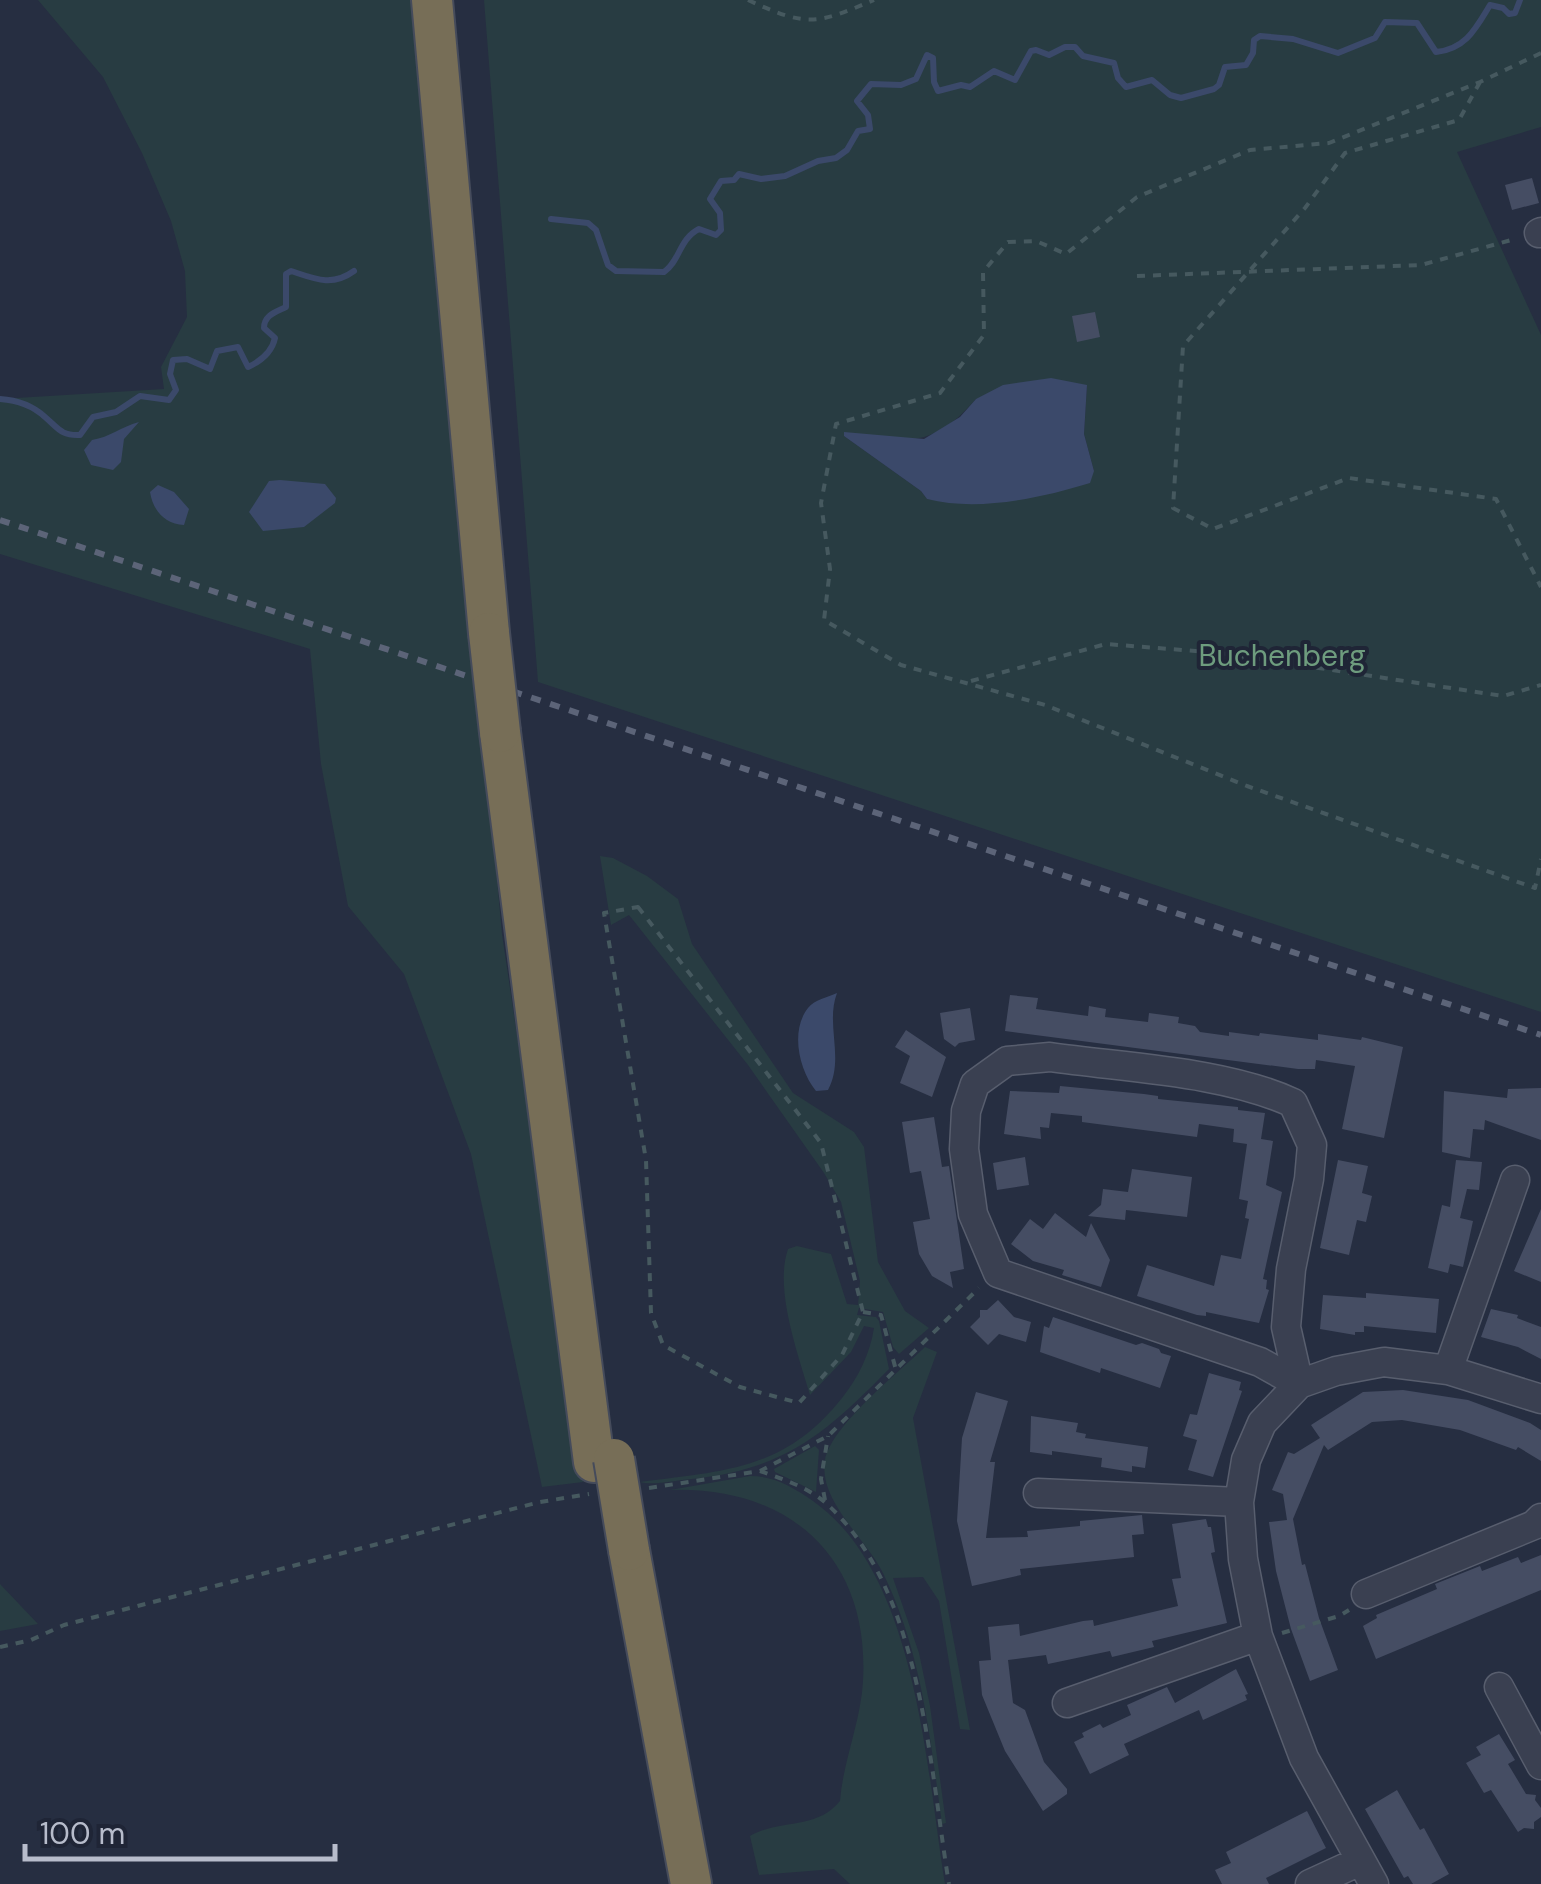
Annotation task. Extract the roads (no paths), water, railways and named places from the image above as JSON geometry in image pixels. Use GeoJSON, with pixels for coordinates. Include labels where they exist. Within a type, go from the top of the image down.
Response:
{"type":"FeatureCollection","features":[{"type":"Feature","properties":{"kind":"highway"},"geometry":{"type":"LineString","coordinates":[[432,0],[511,731],[604,1460],[671,1884]]}},
{"type":"Feature","properties":{"kind":"highway"},"geometry":{"type":"LineString","coordinates":[[453,0],[500,632]]}},
{"type":"Feature","properties":{"kind":"highway"},"geometry":{"type":"LineString","coordinates":[[619,1551],[691,1884]]}},
{"type":"Feature","properties":{"kind":"street"},"geometry":{"type":"LineString","coordinates":[[1050,1058],[1234,1083],[1267,1091],[1293,1104],[1312,1145],[1291,1269],[1286,1327],[1298,1384],[1260,1362],[998,1273],[974,1214],[964,1150],[966,1112],[975,1084],[1007,1061],[1050,1058]]}},
{"type":"Feature","properties":{"kind":"street"},"geometry":{"type":"LineString","coordinates":[[1448,1370],[1515,1180]]}},
{"type":"Feature","properties":{"kind":"street"},"geometry":{"type":"LineString","coordinates":[[1310,1884],[1367,1872],[1304,1758],[1258,1636],[1242,1559],[1239,1502],[1246,1460],[1262,1422],[1298,1384],[1336,1371],[1384,1362],[1448,1370],[1541,1399]]}},
{"type":"Feature","properties":{"kind":"street"},"geometry":{"type":"LineString","coordinates":[[1038,1493],[1239,1502]]}},
{"type":"Feature","properties":{"kind":"street"},"geometry":{"type":"LineString","coordinates":[[1366,1594],[1534,1525],[1541,1518]]}},
{"type":"Feature","properties":{"kind":"street"},"geometry":{"type":"LineString","coordinates":[[1067,1702],[1258,1636]]}},
{"type":"Feature","properties":{"kind":"street"},"geometry":{"type":"LineString","coordinates":[[1500,1687],[1541,1766]]}},
{"type":"Feature","properties":{"kind":"water"},"geometry":{"type":"Polygon","coordinates":[[[1051,378],[1087,385],[1084,434],[1094,471],[1090,483],[988,504],[947,503],[927,499],[844,436],[844,432],[924,439],[960,417],[976,399],[1003,385],[1051,378]]]}},
{"type":"Feature","properties":{"kind":"water"},"geometry":{"type":"Polygon","coordinates":[[[139,422],[124,439],[121,462],[113,470],[91,465],[84,450],[92,440],[139,422]]]}},
{"type":"Feature","properties":{"kind":"water"},"geometry":{"type":"Polygon","coordinates":[[[269,481],[325,484],[336,498],[335,503],[304,527],[263,531],[249,512],[269,481]]]}},
{"type":"Feature","properties":{"kind":"water"},"geometry":{"type":"Polygon","coordinates":[[[158,485],[174,492],[189,509],[184,525],[171,522],[157,511],[150,492],[158,485]]]}},
{"type":"Feature","properties":{"kind":"water"},"geometry":{"type":"Polygon","coordinates":[[[837,993],[833,1078],[828,1090],[816,1091],[801,1062],[799,1028],[811,1005],[837,993]]]}},
{"type":"Feature","properties":{"kind":"waterway"},"geometry":{"type":"LineString","coordinates":[[551,219],[588,223],[596,230],[608,265],[616,271],[664,272],[692,233],[699,229],[716,235],[721,230],[720,213],[710,199],[721,181],[734,180],[739,174],[761,179],[785,176],[818,161],[836,158],[847,150],[858,131],[870,129],[868,115],[857,101],[871,84],[901,85],[916,79],[927,55],[933,58],[938,91],[961,85],[970,87],[994,71],[1015,80],[1031,51],[1049,55],[1075,47],[1083,56],[1114,63],[1118,78],[1126,87],[1152,80],[1170,95],[1181,98],[1214,89],[1225,67],[1246,65],[1253,53],[1254,40],[1260,36],[1293,39],[1338,53],[1375,38],[1385,22],[1417,23],[1436,52],[1463,42],[1490,5],[1509,14],[1515,13],[1520,0]]}},
{"type":"Feature","properties":{"kind":"waterway"},"geometry":{"type":"LineString","coordinates":[[0,399],[29,406],[64,433],[80,435],[93,417],[116,412],[140,396],[169,400],[176,390],[170,374],[173,360],[187,359],[210,369],[217,351],[238,347],[248,367],[261,359],[275,338],[264,328],[266,320],[286,307],[286,274],[291,271],[331,280],[354,271]]}},
{"type":"Feature","properties":{"kind":"railway"},"geometry":{"type":"LineString","coordinates":[[0,520],[1541,1035]]}},
{"type":"Feature","properties":{"kind":"park label","name":"Buchenberg"},"geometry":{"type":"Point","coordinates":[1282,656]}}]}
